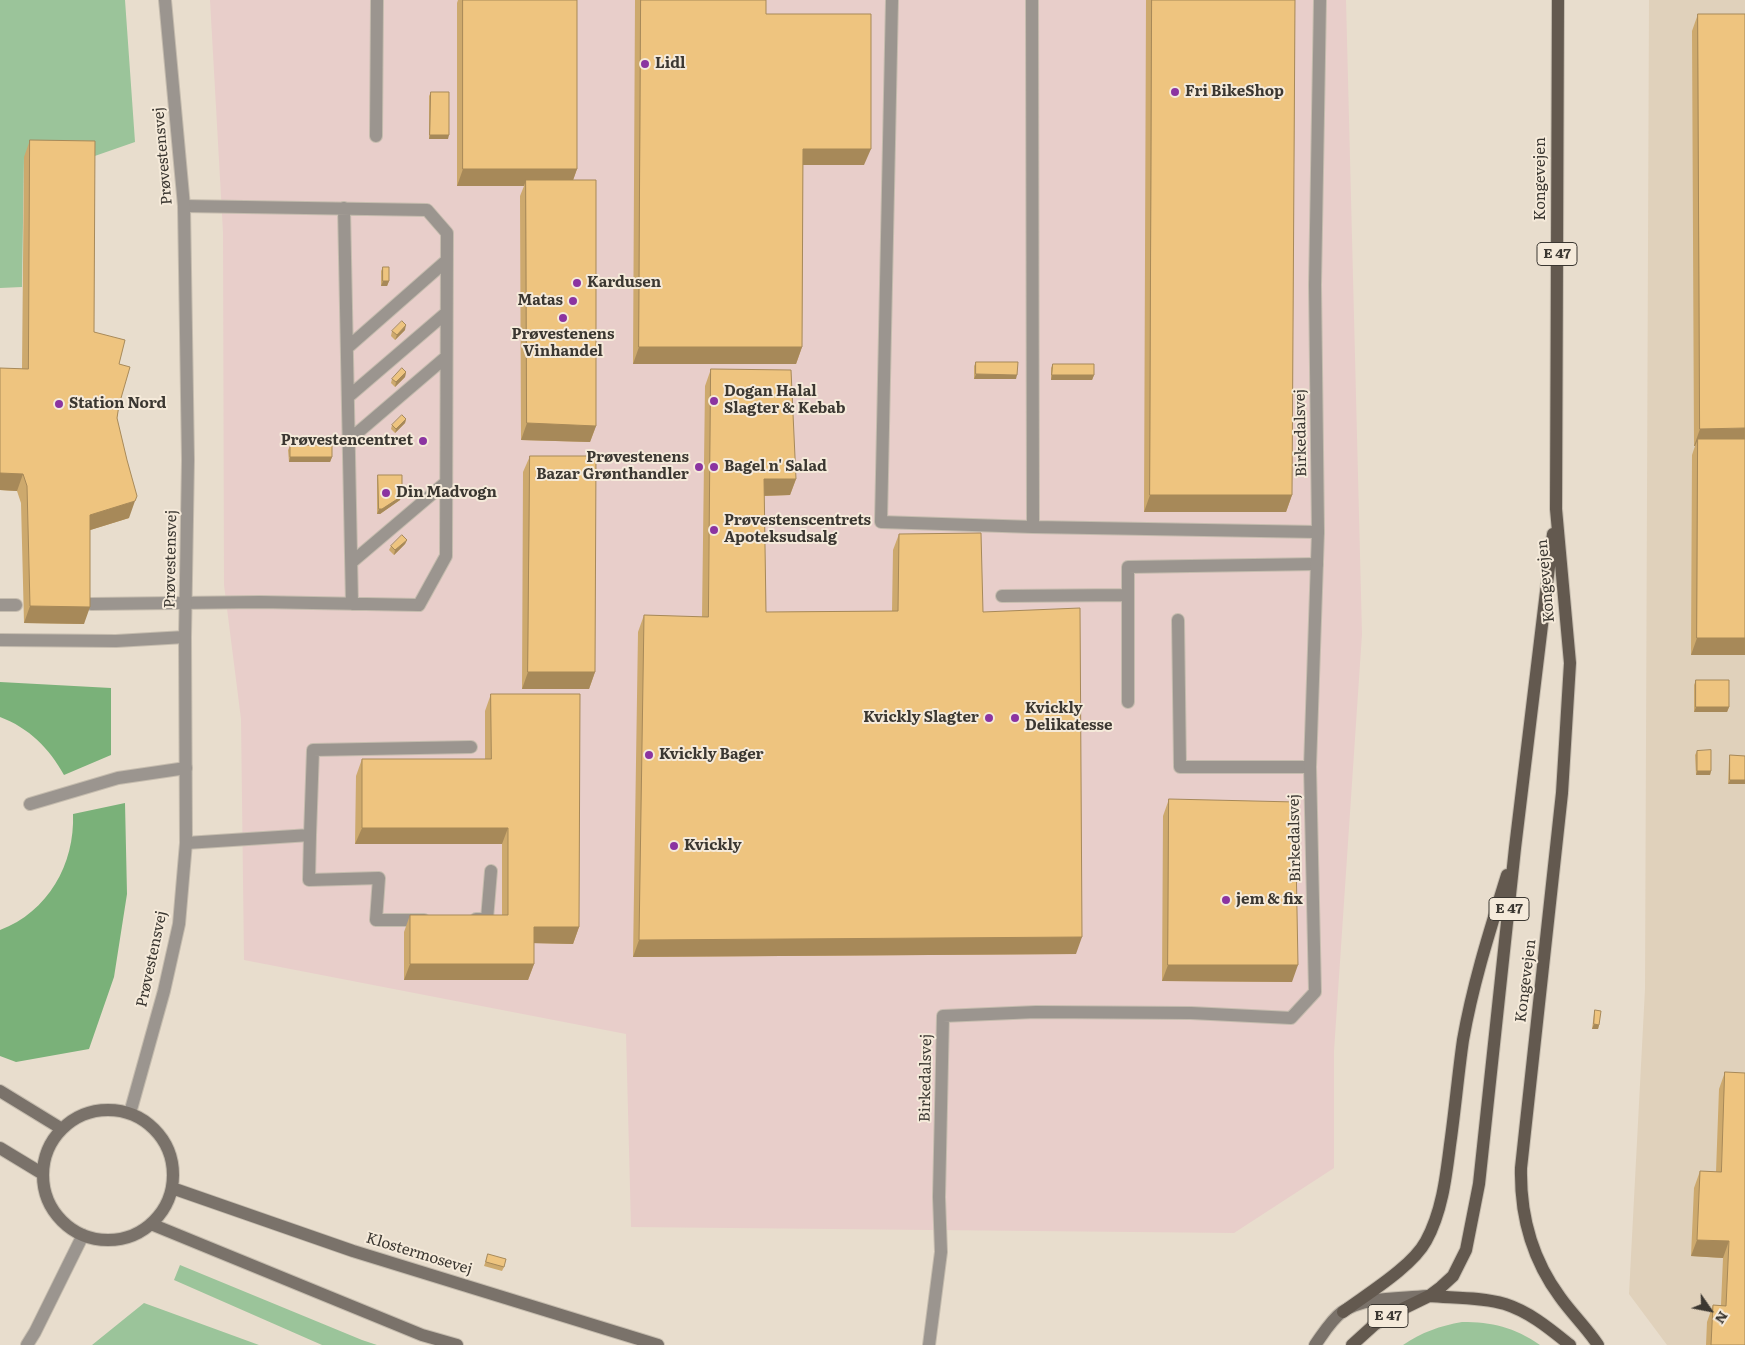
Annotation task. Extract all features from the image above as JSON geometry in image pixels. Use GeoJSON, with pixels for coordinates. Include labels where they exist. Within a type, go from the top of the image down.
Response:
{"type":"FeatureCollection","features":[{"type":"Feature","properties":{"kind":"main road","name":"Kongevejen"},"geometry":{"type":"LineString","coordinates":[[1558,0],[1556,509],[1570,663],[1561,802],[1521,1168],[1520,1192],[1528,1233],[1539,1262],[1562,1300],[1598,1345]]}},
{"type":"Feature","properties":{"kind":"main road","name":"Kongevejen"},"geometry":{"type":"LineString","coordinates":[[1429,1296],[1453,1276],[1466,1250],[1479,1184],[1515,848],[1556,509]]}},
{"type":"Feature","properties":{"kind":"main road"},"geometry":{"type":"LineString","coordinates":[[1315,1345],[1328,1326],[1342,1312],[1405,1265],[1417,1254],[1426,1241],[1446,1183],[1464,1040],[1478,968],[1515,848]]}},
{"type":"Feature","properties":{"kind":"main road"},"geometry":{"type":"LineString","coordinates":[[0,1090],[62,1129]]}},
{"type":"Feature","properties":{"kind":"main road"},"geometry":{"type":"LineString","coordinates":[[112,1110],[130,1113],[146,1122],[160,1135],[169,1151],[173,1169],[172,1188],[164,1208],[150,1224],[135,1234],[118,1239],[100,1240],[82,1235],[66,1225],[54,1210],[45,1193],[43,1174],[48,1150],[62,1129],[77,1118],[94,1112],[112,1110]]}},
{"type":"Feature","properties":{"kind":"main road"},"geometry":{"type":"LineString","coordinates":[[0,1148],[43,1174]]}},
{"type":"Feature","properties":{"kind":"main road","name":"Klostermosevej"},"geometry":{"type":"LineString","coordinates":[[172,1188],[353,1251],[658,1345]]}},
{"type":"Feature","properties":{"kind":"main road"},"geometry":{"type":"LineString","coordinates":[[150,1224],[422,1335],[457,1345]]}},
{"type":"Feature","properties":{"kind":"main road"},"geometry":{"type":"LineString","coordinates":[[1342,1312],[1366,1302],[1429,1296],[1492,1301],[1506,1305],[1537,1320],[1570,1345]]}},
{"type":"Feature","properties":{"kind":"main road","name":"E 47"},"geometry":{"type":"LineString","coordinates":[[1352,1345],[1374,1325],[1388,1316],[1429,1296]]}},
{"type":"Feature","properties":{"kind":"street","name":"Prøvestensvej"},"geometry":{"type":"LineString","coordinates":[[130,1113],[164,991],[179,924],[186,843],[185,637],[188,460],[184,206],[165,0]]}},
{"type":"Feature","properties":{"kind":"street"},"geometry":{"type":"LineString","coordinates":[[376,136],[377,0]]}},
{"type":"Feature","properties":{"kind":"street"},"geometry":{"type":"LineString","coordinates":[[892,0],[881,522],[1033,527],[1318,532]]}},
{"type":"Feature","properties":{"kind":"street"},"geometry":{"type":"LineString","coordinates":[[1032,0],[1033,527]]}},
{"type":"Feature","properties":{"kind":"street","name":"Birkedalsvej"},"geometry":{"type":"LineString","coordinates":[[929,1345],[941,1252],[939,1197],[943,1016],[1036,1012],[1191,1013],[1291,1018],[1315,992],[1310,767],[1318,532],[1315,285],[1320,0]]}},
{"type":"Feature","properties":{"kind":"street"},"geometry":{"type":"LineString","coordinates":[[91,604],[260,602],[419,605],[446,556],[447,233],[427,210],[184,206]]}},
{"type":"Feature","properties":{"kind":"street"},"geometry":{"type":"LineString","coordinates":[[344,208],[352,604]]}},
{"type":"Feature","properties":{"kind":"street"},"geometry":{"type":"LineString","coordinates":[[347,348],[446,261]]}},
{"type":"Feature","properties":{"kind":"street"},"geometry":{"type":"LineString","coordinates":[[348,397],[446,313]]}},
{"type":"Feature","properties":{"kind":"street"},"geometry":{"type":"LineString","coordinates":[[349,440],[446,357]]}},
{"type":"Feature","properties":{"kind":"street"},"geometry":{"type":"LineString","coordinates":[[352,562],[445,483]]}},
{"type":"Feature","properties":{"kind":"street"},"geometry":{"type":"LineString","coordinates":[[1128,702],[1128,567],[1317,564]]}},
{"type":"Feature","properties":{"kind":"street"},"geometry":{"type":"LineString","coordinates":[[1002,596],[1128,595]]}},
{"type":"Feature","properties":{"kind":"street"},"geometry":{"type":"LineString","coordinates":[[0,605],[16,605]]}},
{"type":"Feature","properties":{"kind":"street"},"geometry":{"type":"LineString","coordinates":[[1178,620],[1180,767],[1310,767]]}},
{"type":"Feature","properties":{"kind":"street"},"geometry":{"type":"LineString","coordinates":[[0,640],[116,641],[185,637]]}},
{"type":"Feature","properties":{"kind":"street"},"geometry":{"type":"LineString","coordinates":[[441,920],[376,920],[379,878],[309,880],[313,750],[470,747]]}},
{"type":"Feature","properties":{"kind":"street"},"geometry":{"type":"LineString","coordinates":[[30,804],[118,778],[186,768]]}},
{"type":"Feature","properties":{"kind":"street"},"geometry":{"type":"LineString","coordinates":[[186,843],[310,835]]}},
{"type":"Feature","properties":{"kind":"street"},"geometry":{"type":"LineString","coordinates":[[459,920],[487,919],[491,871]]}},
{"type":"Feature","properties":{"kind":"street"},"geometry":{"type":"LineString","coordinates":[[27,1345],[82,1235]]}},
{"type":"Feature","properties":{"kind":"shaded area"},"geometry":{"type":"Polygon","coordinates":[[[210,0],[1346,0],[1362,634],[1334,1051],[1334,1168],[1234,1233],[631,1227],[626,1034],[244,960],[241,719],[224,585],[223,232],[210,0]]]}},
{"type":"Feature","properties":{"kind":"shaded area"},"geometry":{"type":"Polygon","coordinates":[[[1649,0],[1745,0],[1745,1345],[1667,1345],[1629,1294],[1645,989],[1649,0]]]}},
{"type":"Feature","properties":{"kind":"green space"},"geometry":{"type":"Polygon","coordinates":[[[0,0],[125,0],[135,142],[89,158],[24,157],[22,287],[0,288],[0,0]]]}},
{"type":"Feature","properties":{"kind":"green space"},"geometry":{"type":"Polygon","coordinates":[[[0,682],[111,688],[111,755],[64,775],[52,756],[37,740],[20,727],[0,717],[0,682]]]}},
{"type":"Feature","properties":{"kind":"green space"},"geometry":{"type":"Polygon","coordinates":[[[125,803],[127,894],[114,977],[89,1049],[16,1062],[0,1056],[0,930],[17,922],[32,911],[45,899],[55,884],[69,851],[73,814],[125,803]]]}},
{"type":"Feature","properties":{"kind":"green space"},"geometry":{"type":"Polygon","coordinates":[[[180,1265],[377,1345],[322,1345],[174,1280],[180,1265]]]}},
{"type":"Feature","properties":{"kind":"green space"},"geometry":{"type":"Polygon","coordinates":[[[144,1303],[259,1345],[92,1345],[144,1303]]]}},
{"type":"Feature","properties":{"kind":"green space"},"geometry":{"type":"Polygon","coordinates":[[[1462,1322],[1483,1323],[1502,1327],[1521,1334],[1540,1345],[1403,1345],[1431,1330],[1462,1322]]]}},
{"type":"Feature","properties":{"kind":"building"},"geometry":{"type":"Polygon","coordinates":[[[463,0],[577,0],[577,169],[463,169],[463,0]]]}},
{"type":"Feature","properties":{"kind":"building"},"geometry":{"type":"Polygon","coordinates":[[[641,0],[766,0],[766,14],[871,14],[871,149],[803,149],[802,347],[639,347],[641,0]]]}},
{"type":"Feature","properties":{"kind":"building"},"geometry":{"type":"Polygon","coordinates":[[[1152,0],[1295,0],[1292,495],[1150,495],[1152,0]]]}},
{"type":"Feature","properties":{"kind":"building"},"geometry":{"type":"Polygon","coordinates":[[[1698,14],[1745,14],[1745,428],[1700,429],[1698,14]]]}},
{"type":"Feature","properties":{"kind":"building"},"geometry":{"type":"Polygon","coordinates":[[[431,92],[449,92],[449,135],[430,135],[431,92]]]}},
{"type":"Feature","properties":{"kind":"building","name":"Station Nord"},"geometry":{"type":"Polygon","coordinates":[[[30,140],[95,141],[94,332],[125,340],[119,364],[130,367],[117,418],[137,496],[135,501],[90,515],[90,607],[30,606],[27,486],[23,474],[0,473],[0,368],[28,369],[30,140]]]}},
{"type":"Feature","properties":{"kind":"building"},"geometry":{"type":"Polygon","coordinates":[[[526,180],[596,180],[596,426],[527,423],[526,180]]]}},
{"type":"Feature","properties":{"kind":"building"},"geometry":{"type":"Polygon","coordinates":[[[383,267],[389,267],[389,281],[383,281],[383,267]]]}},
{"type":"Feature","properties":{"kind":"building"},"geometry":{"type":"Polygon","coordinates":[[[402,321],[406,325],[397,335],[392,331],[402,321]]]}},
{"type":"Feature","properties":{"kind":"building"},"geometry":{"type":"Polygon","coordinates":[[[976,362],[1018,362],[1017,375],[976,374],[976,362]]]}},
{"type":"Feature","properties":{"kind":"building"},"geometry":{"type":"Polygon","coordinates":[[[1053,364],[1094,364],[1094,375],[1052,375],[1053,364]]]}},
{"type":"Feature","properties":{"kind":"building"},"geometry":{"type":"Polygon","coordinates":[[[402,368],[406,372],[396,382],[392,379],[402,368]]]}},
{"type":"Feature","properties":{"kind":"building"},"geometry":{"type":"Polygon","coordinates":[[[711,369],[791,370],[796,479],[764,479],[766,612],[898,611],[899,534],[981,533],[983,612],[1080,608],[1082,937],[639,940],[644,615],[708,617],[711,369]]]}},
{"type":"Feature","properties":{"kind":"building"},"geometry":{"type":"Polygon","coordinates":[[[402,415],[406,419],[396,429],[392,425],[402,415]]]}},
{"type":"Feature","properties":{"kind":"building"},"geometry":{"type":"Polygon","coordinates":[[[1698,439],[1745,439],[1745,638],[1697,638],[1698,439]]]}},
{"type":"Feature","properties":{"kind":"building"},"geometry":{"type":"Polygon","coordinates":[[[332,445],[332,457],[290,457],[290,446],[332,445]]]}},
{"type":"Feature","properties":{"kind":"building"},"geometry":{"type":"Polygon","coordinates":[[[530,456],[596,456],[595,672],[528,672],[530,456]]]}},
{"type":"Feature","properties":{"kind":"building"},"geometry":{"type":"Polygon","coordinates":[[[378,475],[402,475],[402,496],[382,509],[379,509],[378,475]]]}},
{"type":"Feature","properties":{"kind":"building"},"geometry":{"type":"Polygon","coordinates":[[[402,535],[407,540],[395,550],[391,546],[402,535]]]}},
{"type":"Feature","properties":{"kind":"building"},"geometry":{"type":"Polygon","coordinates":[[[1696,680],[1729,680],[1729,707],[1696,707],[1696,680]]]}},
{"type":"Feature","properties":{"kind":"building"},"geometry":{"type":"Polygon","coordinates":[[[491,694],[580,694],[579,927],[534,927],[534,964],[410,964],[410,915],[508,915],[508,828],[362,828],[362,759],[491,759],[491,694]]]}},
{"type":"Feature","properties":{"kind":"building"},"geometry":{"type":"Polygon","coordinates":[[[1711,750],[1711,771],[1697,771],[1697,751],[1711,750]]]}},
{"type":"Feature","properties":{"kind":"building"},"geometry":{"type":"Polygon","coordinates":[[[1730,755],[1745,756],[1745,780],[1730,780],[1730,755]]]}},
{"type":"Feature","properties":{"kind":"building","name":"jem & fix"},"geometry":{"type":"Polygon","coordinates":[[[1169,799],[1295,802],[1298,965],[1168,965],[1169,799]]]}},
{"type":"Feature","properties":{"kind":"building"},"geometry":{"type":"Polygon","coordinates":[[[1595,1010],[1601,1011],[1599,1025],[1594,1024],[1595,1010]]]}},
{"type":"Feature","properties":{"kind":"building"},"geometry":{"type":"Polygon","coordinates":[[[1725,1072],[1745,1073],[1745,1345],[1711,1345],[1713,1305],[1726,1306],[1729,1241],[1697,1240],[1700,1171],[1721,1172],[1725,1072]]]}},
{"type":"Feature","properties":{"kind":"building"},"geometry":{"type":"Polygon","coordinates":[[[488,1254],[506,1259],[504,1267],[486,1262],[488,1254]]]}},
{"type":"Feature","properties":{"kind":"place","name":"Lidl"},"geometry":{"type":"Point","coordinates":[645,64]}},
{"type":"Feature","properties":{"kind":"place","name":"Fri BikeShop"},"geometry":{"type":"Point","coordinates":[1175,92]}},
{"type":"Feature","properties":{"kind":"place","name":"Kardusen"},"geometry":{"type":"Point","coordinates":[577,283]}},
{"type":"Feature","properties":{"kind":"place","name":"Matas"},"geometry":{"type":"Point","coordinates":[573,301]}},
{"type":"Feature","properties":{"kind":"place","name":"Prøvestenens Vinhandel"},"geometry":{"type":"Point","coordinates":[563,318]}},
{"type":"Feature","properties":{"kind":"place","name":"Dogan Halal Slagter & Kebab"},"geometry":{"type":"Point","coordinates":[714,401]}},
{"type":"Feature","properties":{"kind":"place","name":"Station Nord"},"geometry":{"type":"Point","coordinates":[59,404]}},
{"type":"Feature","properties":{"kind":"place","name":"Prøvestencentret"},"geometry":{"type":"Point","coordinates":[423,441]}},
{"type":"Feature","properties":{"kind":"place","name":"Prøvestenens Bazar Grønthandler"},"geometry":{"type":"Point","coordinates":[699,467]}},
{"type":"Feature","properties":{"kind":"place","name":"Bagel n' Salad"},"geometry":{"type":"Point","coordinates":[714,467]}},
{"type":"Feature","properties":{"kind":"place","name":"Din Madvogn"},"geometry":{"type":"Point","coordinates":[386,493]}},
{"type":"Feature","properties":{"kind":"place","name":"Prøvestenscentrets Apoteksudsalg"},"geometry":{"type":"Point","coordinates":[714,530]}},
{"type":"Feature","properties":{"kind":"place","name":"Kvickly Slagter"},"geometry":{"type":"Point","coordinates":[989,718]}},
{"type":"Feature","properties":{"kind":"place","name":"Kvickly Delikatesse"},"geometry":{"type":"Point","coordinates":[1015,718]}},
{"type":"Feature","properties":{"kind":"place","name":"Kvickly Bager"},"geometry":{"type":"Point","coordinates":[649,755]}},
{"type":"Feature","properties":{"kind":"place","name":"Kvickly"},"geometry":{"type":"Point","coordinates":[674,846]}},
{"type":"Feature","properties":{"kind":"place","name":"jem & fix"},"geometry":{"type":"Point","coordinates":[1226,900]}}]}
